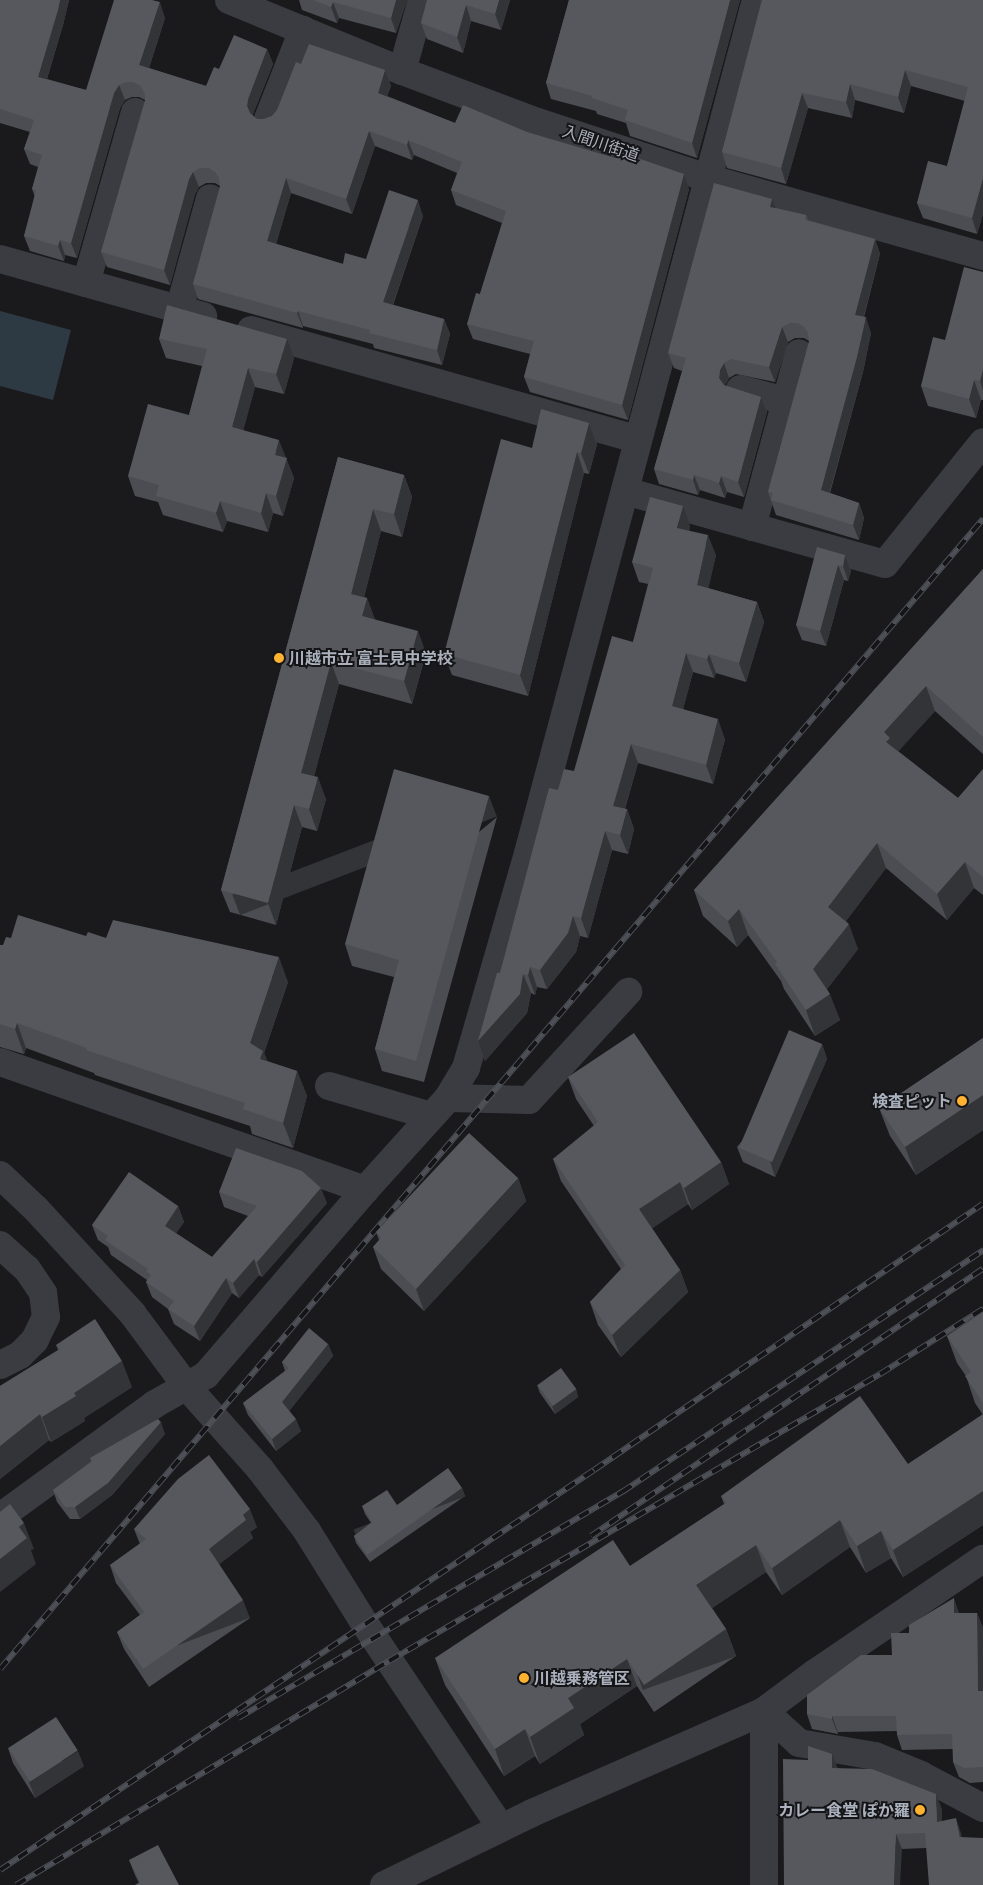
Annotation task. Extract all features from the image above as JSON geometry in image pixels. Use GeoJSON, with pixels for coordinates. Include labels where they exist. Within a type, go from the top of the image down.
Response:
{"type":"FeatureCollection","features":[{"type":"Feature","properties":{"kind":"street","name":"入間川街道"},"geometry":{"type":"LineString","coordinates":[[230,0],[278,9],[303,30],[538,122],[707,178],[983,256]]}},
{"type":"Feature","properties":{"kind":"street"},"geometry":{"type":"LineString","coordinates":[[402,70],[422,0]]}},
{"type":"Feature","properties":{"kind":"street"},"geometry":{"type":"LineString","coordinates":[[0,1517],[155,1404],[206,1375],[365,1190],[440,1107],[466,1068],[531,843],[625,491],[637,439],[756,0]]}},
{"type":"Feature","properties":{"kind":"street"},"geometry":{"type":"LineString","coordinates":[[268,119],[303,30]]}},
{"type":"Feature","properties":{"kind":"street"},"geometry":{"type":"LineString","coordinates":[[86,283],[135,112]]}},
{"type":"Feature","properties":{"kind":"street"},"geometry":{"type":"LineString","coordinates":[[179,310],[210,198]]}},
{"type":"Feature","properties":{"kind":"street"},"geometry":{"type":"LineString","coordinates":[[0,259],[637,439]]}},
{"type":"Feature","properties":{"kind":"street"},"geometry":{"type":"LineString","coordinates":[[752,527],[799,353]]}},
{"type":"Feature","properties":{"kind":"street"},"geometry":{"type":"LineString","coordinates":[[740,389],[786,401]]}},
{"type":"Feature","properties":{"kind":"street"},"geometry":{"type":"LineString","coordinates":[[625,491],[885,564],[983,442]]}},
{"type":"Feature","properties":{"kind":"street"},"geometry":{"type":"LineString","coordinates":[[328,1086],[440,1107],[529,1100],[628,992]]}},
{"type":"Feature","properties":{"kind":"street"},"geometry":{"type":"LineString","coordinates":[[0,1062],[365,1190]]}},
{"type":"Feature","properties":{"kind":"street"},"geometry":{"type":"LineString","coordinates":[[0,1175],[36,1209],[132,1313],[187,1387],[260,1469],[307,1531],[365,1624],[501,1828]]}},
{"type":"Feature","properties":{"kind":"street"},"geometry":{"type":"LineString","coordinates":[[0,1245],[27,1269],[42,1293],[46,1317],[35,1340],[20,1355],[0,1365]]}},
{"type":"Feature","properties":{"kind":"street"},"geometry":{"type":"LineString","coordinates":[[384,1885],[501,1828],[764,1711],[815,1673],[983,1559]]}},
{"type":"Feature","properties":{"kind":"street"},"geometry":{"type":"LineString","coordinates":[[764,1711],[799,1743],[875,1756],[921,1775],[983,1808]]}},
{"type":"Feature","properties":{"kind":"street"},"geometry":{"type":"LineString","coordinates":[[764,1711],[764,1885]]}},
{"type":"Feature","properties":{"kind":"shaded area"},"geometry":{"type":"Polygon","coordinates":[[[0,311],[71,330],[53,400],[0,386],[0,311]]]}},
{"type":"Feature","properties":{"kind":"building"},"geometry":{"type":"Polygon","coordinates":[[[0,0],[60,0],[38,77],[86,90],[114,0],[152,0],[160,2],[139,65],[206,86],[214,67],[219,69],[234,35],[267,49],[247,106],[250,113],[257,119],[272,116],[277,110],[296,62],[301,64],[309,44],[385,70],[378,93],[455,123],[463,105],[527,132],[615,158],[617,151],[684,174],[622,405],[524,377],[534,341],[467,324],[476,293],[480,294],[506,211],[451,190],[462,162],[408,140],[407,145],[369,131],[346,199],[286,178],[267,241],[343,264],[345,253],[366,259],[389,190],[418,200],[383,302],[444,319],[437,350],[369,333],[370,330],[298,311],[297,313],[193,284],[220,187],[219,178],[209,168],[200,168],[193,172],[189,179],[164,270],[101,252],[145,101],[145,94],[141,86],[133,82],[119,85],[114,93],[71,243],[60,240],[58,246],[24,236],[36,190],[32,189],[42,155],[24,149],[34,120],[0,109],[0,0]]]}},
{"type":"Feature","properties":{"kind":"building"},"geometry":{"type":"Polygon","coordinates":[[[313,0],[396,0],[391,18],[333,2],[331,7],[313,0]]]}},
{"type":"Feature","properties":{"kind":"building"},"geometry":{"type":"Polygon","coordinates":[[[427,0],[499,0],[495,14],[466,5],[457,37],[421,23],[427,0]]]}},
{"type":"Feature","properties":{"kind":"building"},"geometry":{"type":"Polygon","coordinates":[[[569,0],[730,0],[692,143],[625,120],[628,110],[592,98],[592,96],[546,83],[569,0]]]}},
{"type":"Feature","properties":{"kind":"building"},"geometry":{"type":"Polygon","coordinates":[[[762,0],[983,0],[983,178],[972,218],[917,203],[928,161],[947,166],[968,87],[905,70],[898,97],[850,84],[846,102],[802,93],[781,168],[722,152],[762,0]]]}},
{"type":"Feature","properties":{"kind":"building"},"geometry":{"type":"Polygon","coordinates":[[[714,183],[772,199],[770,207],[806,215],[805,220],[875,239],[855,315],[866,317],[821,490],[859,503],[853,525],[771,500],[773,493],[768,492],[809,342],[808,333],[798,323],[790,323],[782,327],[769,367],[731,359],[724,363],[720,370],[719,378],[724,385],[761,397],[738,482],[721,476],[719,483],[694,475],[693,480],[654,469],[686,358],[668,353],[714,183]]]}},
{"type":"Feature","properties":{"kind":"building"},"geometry":{"type":"Polygon","coordinates":[[[964,267],[983,272],[983,369],[980,381],[974,380],[969,399],[921,386],[933,337],[945,340],[964,267]]]}},
{"type":"Feature","properties":{"kind":"building"},"geometry":{"type":"Polygon","coordinates":[[[167,305],[287,339],[276,374],[248,368],[232,427],[279,440],[275,455],[287,458],[276,496],[266,493],[261,513],[220,501],[216,513],[156,496],[159,485],[128,476],[148,404],[189,415],[207,349],[159,339],[167,305]]]}},
{"type":"Feature","properties":{"kind":"building"},"geometry":{"type":"Polygon","coordinates":[[[541,409],[589,423],[581,453],[577,452],[520,675],[444,654],[501,439],[532,448],[541,409]]]}},
{"type":"Feature","properties":{"kind":"building"},"geometry":{"type":"Polygon","coordinates":[[[338,457],[404,475],[394,514],[373,509],[351,594],[367,598],[362,616],[418,631],[404,681],[331,662],[301,773],[318,777],[309,809],[294,805],[268,903],[221,890],[338,457]]]}},
{"type":"Feature","properties":{"kind":"building"},"geometry":{"type":"Polygon","coordinates":[[[650,497],[683,506],[677,528],[708,535],[697,585],[757,602],[739,663],[709,654],[707,659],[686,653],[672,706],[718,719],[706,765],[631,744],[613,806],[627,809],[620,835],[605,831],[581,918],[573,916],[568,933],[540,970],[530,967],[528,975],[523,974],[520,994],[478,1041],[497,973],[500,973],[549,788],[558,790],[564,769],[574,771],[612,636],[633,642],[653,568],[632,562],[650,497]]]}},
{"type":"Feature","properties":{"kind":"building"},"geometry":{"type":"Polygon","coordinates":[[[817,547],[845,555],[843,566],[838,565],[820,631],[796,625],[817,547]]]}},
{"type":"Feature","properties":{"kind":"building"},"geometry":{"type":"Polygon","coordinates":[[[983,569],[983,737],[926,686],[884,732],[890,738],[886,742],[958,798],[983,769],[983,877],[965,862],[937,894],[877,843],[828,907],[849,924],[813,969],[830,994],[806,1010],[775,964],[777,962],[739,909],[728,921],[694,890],[983,569]]]}},
{"type":"Feature","properties":{"kind":"building"},"geometry":{"type":"Polygon","coordinates":[[[394,769],[489,796],[416,1061],[375,1049],[399,960],[345,944],[394,769]]]}},
{"type":"Feature","properties":{"kind":"building"},"geometry":{"type":"Polygon","coordinates":[[[18,915],[86,936],[88,932],[106,938],[113,920],[279,957],[250,1043],[263,1051],[260,1059],[297,1071],[283,1123],[243,1109],[245,1103],[86,1050],[87,1048],[17,1023],[15,1029],[0,1024],[0,945],[3,945],[6,937],[11,938],[18,915]]]}},
{"type":"Feature","properties":{"kind":"building"},"geometry":{"type":"Polygon","coordinates":[[[789,1030],[822,1044],[772,1162],[739,1148],[789,1030]]]}},
{"type":"Feature","properties":{"kind":"building"},"geometry":{"type":"Polygon","coordinates":[[[634,1033],[721,1162],[684,1188],[680,1182],[639,1209],[680,1270],[612,1335],[590,1302],[625,1265],[553,1159],[598,1122],[568,1077],[634,1033]]]}},
{"type":"Feature","properties":{"kind":"building"},"geometry":{"type":"Polygon","coordinates":[[[983,1038],[983,1095],[905,1147],[879,1108],[983,1038]]]}},
{"type":"Feature","properties":{"kind":"building"},"geometry":{"type":"Polygon","coordinates":[[[469,1133],[518,1178],[416,1289],[373,1247],[381,1238],[376,1232],[469,1133]]]}},
{"type":"Feature","properties":{"kind":"building"},"geometry":{"type":"Polygon","coordinates":[[[236,1148],[302,1171],[321,1188],[257,1262],[254,1259],[233,1283],[226,1278],[194,1326],[168,1309],[174,1301],[146,1282],[151,1275],[146,1271],[148,1269],[105,1240],[108,1236],[92,1225],[129,1172],[178,1206],[165,1226],[212,1257],[257,1206],[219,1192],[236,1148]]]}},
{"type":"Feature","properties":{"kind":"building"},"geometry":{"type":"Polygon","coordinates":[[[983,1312],[983,1403],[965,1376],[971,1372],[947,1336],[983,1312]]]}},
{"type":"Feature","properties":{"kind":"building"},"geometry":{"type":"Polygon","coordinates":[[[95,1319],[122,1361],[74,1393],[76,1396],[42,1417],[40,1414],[0,1446],[0,1386],[60,1349],[56,1345],[95,1319]]]}},
{"type":"Feature","properties":{"kind":"building"},"geometry":{"type":"Polygon","coordinates":[[[309,1328],[328,1344],[282,1402],[296,1419],[272,1439],[243,1403],[289,1368],[282,1362],[309,1328]]]}},
{"type":"Feature","properties":{"kind":"building"},"geometry":{"type":"Polygon","coordinates":[[[561,1368],[576,1389],[553,1406],[538,1385],[561,1368]]]}},
{"type":"Feature","properties":{"kind":"building"},"geometry":{"type":"Polygon","coordinates":[[[860,1396],[908,1464],[983,1414],[983,1491],[893,1550],[881,1531],[857,1546],[840,1520],[772,1568],[756,1545],[696,1585],[726,1629],[644,1685],[627,1659],[568,1698],[574,1708],[530,1737],[525,1729],[495,1749],[435,1658],[613,1540],[630,1566],[726,1503],[721,1496],[860,1396]]]}},
{"type":"Feature","properties":{"kind":"building"},"geometry":{"type":"Polygon","coordinates":[[[158,1419],[161,1422],[108,1483],[75,1507],[65,1507],[53,1490],[92,1461],[90,1458],[158,1419]]]}},
{"type":"Feature","properties":{"kind":"building"},"geometry":{"type":"Polygon","coordinates":[[[209,1455],[250,1509],[243,1515],[246,1520],[209,1549],[243,1600],[143,1669],[117,1632],[144,1612],[110,1565],[146,1539],[134,1529],[178,1479],[209,1455]]]}},
{"type":"Feature","properties":{"kind":"building"},"geometry":{"type":"Polygon","coordinates":[[[448,1468],[462,1488],[367,1555],[354,1536],[372,1522],[362,1506],[387,1490],[397,1505],[448,1468]]]}},
{"type":"Feature","properties":{"kind":"building"},"geometry":{"type":"Polygon","coordinates":[[[10,1504],[24,1523],[19,1527],[27,1538],[0,1559],[0,1512],[10,1504]]]}},
{"type":"Feature","properties":{"kind":"building"},"geometry":{"type":"Polygon","coordinates":[[[954,1598],[954,1613],[977,1613],[978,1691],[983,1691],[983,1767],[964,1768],[953,1762],[952,1734],[897,1735],[896,1716],[832,1716],[832,1719],[807,1714],[807,1695],[861,1655],[892,1655],[891,1633],[909,1633],[909,1625],[954,1598]]]}},
{"type":"Feature","properties":{"kind":"building"},"geometry":{"type":"Polygon","coordinates":[[[56,1717],[78,1751],[30,1782],[8,1748],[56,1717]]]}},
{"type":"Feature","properties":{"kind":"building"},"geometry":{"type":"Polygon","coordinates":[[[808,1746],[832,1754],[832,1768],[872,1769],[936,1794],[937,1822],[956,1818],[960,1837],[983,1838],[983,1885],[929,1885],[925,1833],[896,1834],[894,1885],[784,1885],[783,1759],[808,1760],[808,1746]]]}},
{"type":"Feature","properties":{"kind":"building"},"geometry":{"type":"Polygon","coordinates":[[[158,1845],[179,1885],[135,1885],[140,1882],[129,1860],[158,1845]]]}},
{"type":"Feature","properties":{"kind":"railway"},"geometry":{"type":"LineString","coordinates":[[0,1669],[983,519]]}},
{"type":"Feature","properties":{"kind":"railway"},"geometry":{"type":"LineString","coordinates":[[0,1870],[594,1470],[983,1204]]}},
{"type":"Feature","properties":{"kind":"railway"},"geometry":{"type":"LineString","coordinates":[[238,1718],[622,1492],[983,1250]]}},
{"type":"Feature","properties":{"kind":"railway"},"geometry":{"type":"LineString","coordinates":[[591,1536],[983,1269]]}},
{"type":"Feature","properties":{"kind":"railway"},"geometry":{"type":"LineString","coordinates":[[16,1885],[389,1661],[880,1374],[983,1309]]}},
{"type":"Feature","properties":{"kind":"place","name":"川越市立 富士見中学校"},"geometry":{"type":"Point","coordinates":[279,658]}},
{"type":"Feature","properties":{"kind":"place","name":"検査ピット"},"geometry":{"type":"Point","coordinates":[962,1101]}},
{"type":"Feature","properties":{"kind":"place","name":"川越乗務管区"},"geometry":{"type":"Point","coordinates":[524,1678]}},
{"type":"Feature","properties":{"kind":"place","name":"カレー食堂 ぽか羅"},"geometry":{"type":"Point","coordinates":[920,1810]}}]}
